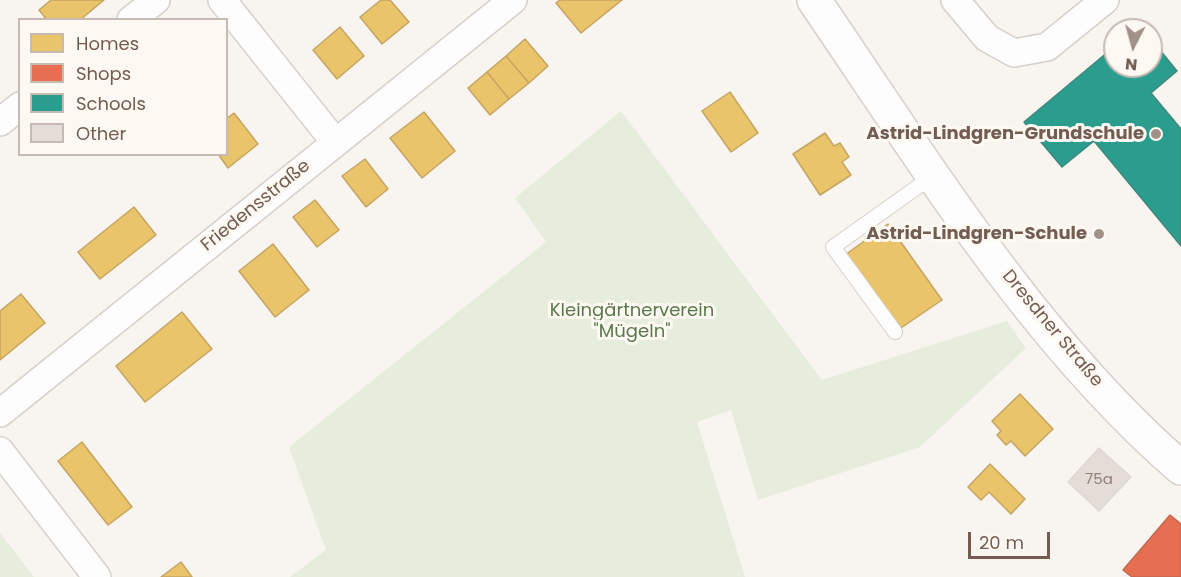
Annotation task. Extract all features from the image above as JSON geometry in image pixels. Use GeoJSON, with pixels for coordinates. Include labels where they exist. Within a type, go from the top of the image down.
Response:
{"type":"FeatureCollection","features":[{"type":"Feature","properties":{"kind":"street"},"geometry":{"type":"LineString","coordinates":[[134,18],[156,0]]}},
{"type":"Feature","properties":{"kind":"street"},"geometry":{"type":"LineString","coordinates":[[222,0],[335,142]]}},
{"type":"Feature","properties":{"kind":"street","name":"Friedensstraße"},"geometry":{"type":"LineString","coordinates":[[0,413],[513,0]]}},
{"type":"Feature","properties":{"kind":"street","name":"Dresdner Straße"},"geometry":{"type":"LineString","coordinates":[[814,0],[933,176],[1020,294],[1086,375],[1181,468]]}},
{"type":"Feature","properties":{"kind":"street"},"geometry":{"type":"LineString","coordinates":[[955,0],[987,38],[1014,54],[1047,47],[1105,0]]}},
{"type":"Feature","properties":{"kind":"street"},"geometry":{"type":"LineString","coordinates":[[0,122],[18,108]]}},
{"type":"Feature","properties":{"kind":"street"},"geometry":{"type":"LineString","coordinates":[[0,451],[97,577]]}},
{"type":"Feature","properties":{"kind":"lane"},"geometry":{"type":"LineString","coordinates":[[895,332],[833,247],[933,176]]}},
{"type":"Feature","properties":{"kind":"green space","name":"Kleingärtnerverein \"Mügeln\""},"geometry":{"type":"Polygon","coordinates":[[[621,111],[822,380],[1007,321],[1026,348],[920,447],[758,500],[731,410],[697,422],[745,577],[290,577],[326,550],[289,447],[546,242],[515,198],[621,111]]]}},
{"type":"Feature","properties":{"kind":"green space"},"geometry":{"type":"Polygon","coordinates":[[[0,533],[34,577],[0,577],[0,533]]]}},
{"type":"Feature","properties":{"kind":"building: Homes"},"geometry":{"type":"Polygon","coordinates":[[[51,0],[104,0],[82,18],[45,18],[39,10],[51,0]]]}},
{"type":"Feature","properties":{"kind":"building: Homes"},"geometry":{"type":"Polygon","coordinates":[[[381,0],[390,0],[409,22],[382,44],[360,17],[381,0]]]}},
{"type":"Feature","properties":{"kind":"building: Homes"},"geometry":{"type":"Polygon","coordinates":[[[560,0],[622,0],[581,33],[556,3],[560,0]]]}},
{"type":"Feature","properties":{"kind":"building: Homes"},"geometry":{"type":"Polygon","coordinates":[[[340,27],[364,56],[337,79],[313,50],[340,27]]]}},
{"type":"Feature","properties":{"kind":"building: Homes"},"geometry":{"type":"Polygon","coordinates":[[[525,39],[548,66],[529,83],[506,56],[525,39]]]}},
{"type":"Feature","properties":{"kind":"building: Homes"},"geometry":{"type":"Polygon","coordinates":[[[506,56],[529,83],[509,99],[487,72],[506,56]]]}},
{"type":"Feature","properties":{"kind":"building: Homes"},"geometry":{"type":"Polygon","coordinates":[[[487,72],[509,99],[490,115],[468,88],[487,72]]]}},
{"type":"Feature","properties":{"kind":"building: Homes"},"geometry":{"type":"Polygon","coordinates":[[[730,92],[758,133],[731,152],[702,111],[730,92]]]}},
{"type":"Feature","properties":{"kind":"building: Homes"},"geometry":{"type":"Polygon","coordinates":[[[424,112],[455,151],[422,178],[390,138],[424,112]]]}},
{"type":"Feature","properties":{"kind":"building: Homes"},"geometry":{"type":"Polygon","coordinates":[[[234,113],[258,144],[228,168],[219,156],[228,156],[228,118],[234,113]]]}},
{"type":"Feature","properties":{"kind":"building: Homes"},"geometry":{"type":"Polygon","coordinates":[[[825,133],[834,146],[840,143],[849,157],[842,162],[851,175],[820,195],[793,154],[825,133]]]}},
{"type":"Feature","properties":{"kind":"building: Homes"},"geometry":{"type":"Polygon","coordinates":[[[365,159],[388,189],[366,207],[342,176],[365,159]]]}},
{"type":"Feature","properties":{"kind":"building: Homes"},"geometry":{"type":"Polygon","coordinates":[[[315,200],[339,230],[317,247],[293,217],[315,200]]]}},
{"type":"Feature","properties":{"kind":"building: Homes"},"geometry":{"type":"Polygon","coordinates":[[[134,207],[156,235],[100,279],[78,252],[134,207]]]}},
{"type":"Feature","properties":{"kind":"building: Homes"},"geometry":{"type":"Polygon","coordinates":[[[888,224],[942,300],[898,330],[845,255],[888,224]]]}},
{"type":"Feature","properties":{"kind":"building: Homes"},"geometry":{"type":"Polygon","coordinates":[[[273,244],[309,290],[275,317],[239,271],[273,244]]]}},
{"type":"Feature","properties":{"kind":"building: Homes"},"geometry":{"type":"Polygon","coordinates":[[[21,294],[45,323],[0,360],[0,311],[21,294]]]}},
{"type":"Feature","properties":{"kind":"building: Homes"},"geometry":{"type":"Polygon","coordinates":[[[182,312],[212,349],[145,402],[116,366],[182,312]]]}},
{"type":"Feature","properties":{"kind":"building: Homes"},"geometry":{"type":"Polygon","coordinates":[[[1020,394],[1053,429],[1025,456],[1011,441],[1006,445],[997,435],[1001,431],[992,421],[1020,394]]]}},
{"type":"Feature","properties":{"kind":"building: Homes"},"geometry":{"type":"Polygon","coordinates":[[[82,442],[132,507],[108,525],[58,461],[82,442]]]}},
{"type":"Feature","properties":{"kind":"building: Homes"},"geometry":{"type":"Polygon","coordinates":[[[990,464],[1025,499],[1011,514],[989,492],[981,500],[968,487],[990,464]]]}},
{"type":"Feature","properties":{"kind":"building: Homes"},"geometry":{"type":"Polygon","coordinates":[[[181,562],[192,577],[161,577],[181,562]]]}},
{"type":"Feature","properties":{"kind":"building: Shops"},"geometry":{"type":"Polygon","coordinates":[[[1170,515],[1181,524],[1181,577],[1132,577],[1123,570],[1170,515]]]}},
{"type":"Feature","properties":{"kind":"building: Schools"},"geometry":{"type":"Polygon","coordinates":[[[1163,54],[1177,71],[1151,93],[1181,129],[1181,246],[1094,141],[1062,167],[1024,122],[1103,56],[1103,78],[1163,78],[1163,54]]]}},
{"type":"Feature","properties":{"kind":"building: Other"},"geometry":{"type":"Polygon","coordinates":[[[1099,448],[1131,477],[1099,511],[1068,482],[1099,448]]]}},
{"type":"Feature","properties":{"kind":"place","name":"Astrid-Lindgren-Grundschule"},"geometry":{"type":"Point","coordinates":[1156,134]}},
{"type":"Feature","properties":{"kind":"place","name":"Astrid-Lindgren-Schule"},"geometry":{"type":"Point","coordinates":[1099,234]}}]}
